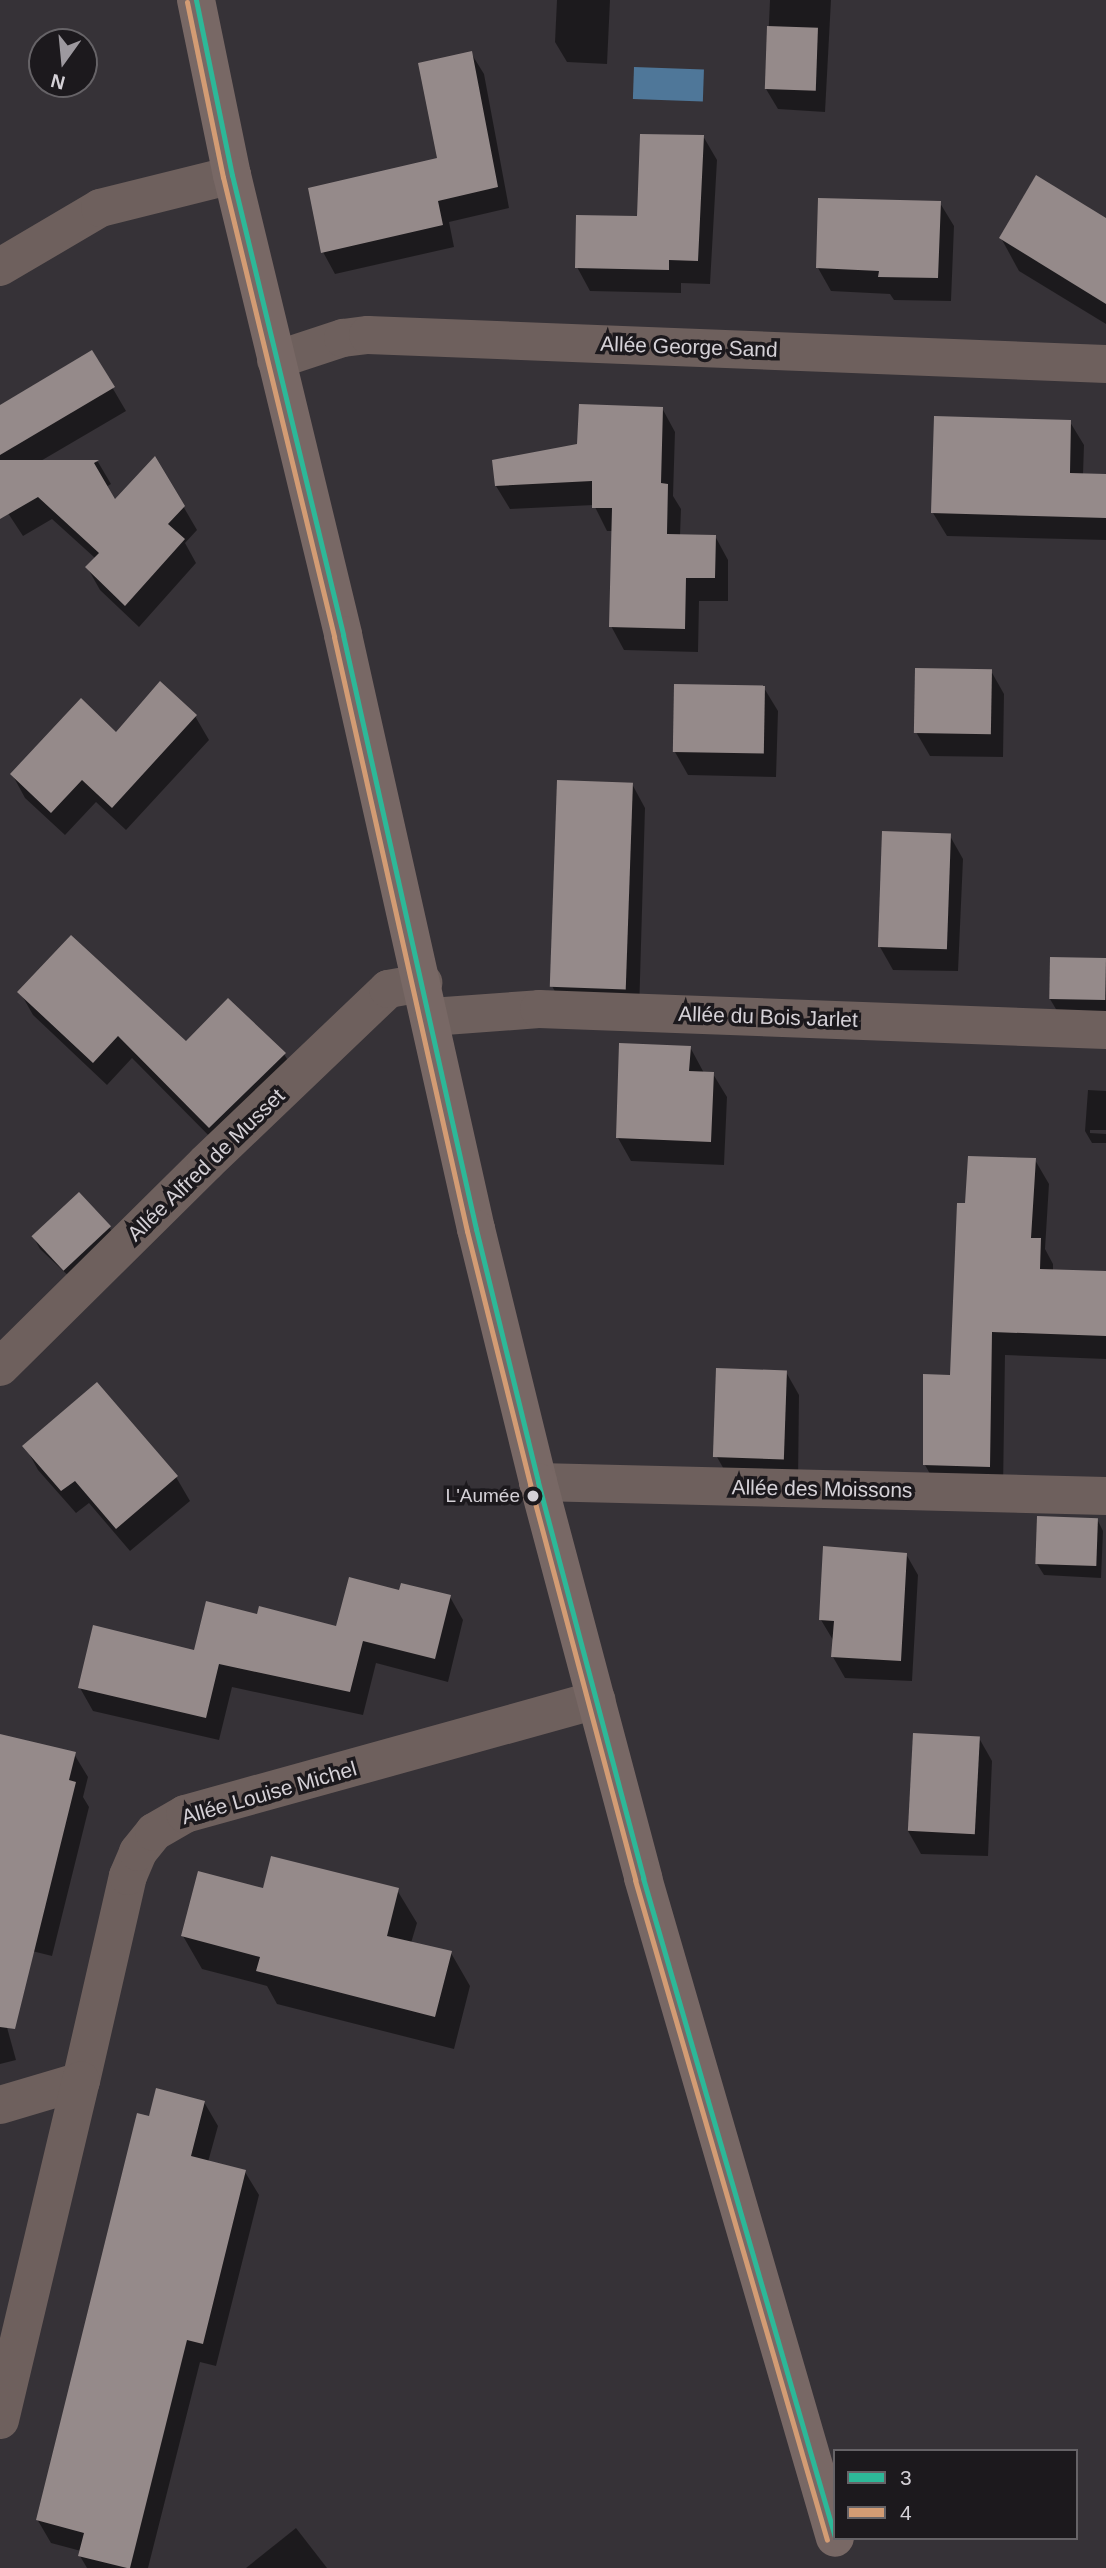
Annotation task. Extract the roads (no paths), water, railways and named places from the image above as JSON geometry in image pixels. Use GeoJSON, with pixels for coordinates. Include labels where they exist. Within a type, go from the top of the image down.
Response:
{"type":"FeatureCollection","features":[{"type":"Feature","properties":{"kind":"main road"},"geometry":{"type":"LineString","coordinates":[[195,0],[232,175],[265,302],[276,360],[427,1000],[476,1229],[538,1482],[694,2058],[833,2531]]}},
{"type":"Feature","properties":{"kind":"main road"},"geometry":{"type":"LineString","coordinates":[[836,2540],[844,2568]]}},
{"type":"Feature","properties":{"kind":"street"},"geometry":{"type":"LineString","coordinates":[[0,267],[100,208],[232,175]]}},
{"type":"Feature","properties":{"kind":"street","name":"Allée George Sand"},"geometry":{"type":"LineString","coordinates":[[276,360],[343,338],[368,335],[1106,364]]}},
{"type":"Feature","properties":{"kind":"street","name":"Allée Alfred de Musset"},"geometry":{"type":"LineString","coordinates":[[0,1367],[206,1163],[388,989],[427,1000]]}},
{"type":"Feature","properties":{"kind":"street","name":"Allée du Bois Jarlet"},"geometry":{"type":"LineString","coordinates":[[427,1000],[539,1009],[1106,1030]]}},
{"type":"Feature","properties":{"kind":"street","name":"Allée des Moissons"},"geometry":{"type":"LineString","coordinates":[[538,1482],[1106,1496]]}},
{"type":"Feature","properties":{"kind":"street","name":"Allée Louise Michel"},"geometry":{"type":"LineString","coordinates":[[0,2420],[128,1876],[138,1852],[154,1832],[185,1814],[597,1700]]}},
{"type":"Feature","properties":{"kind":"street"},"geometry":{"type":"LineString","coordinates":[[0,2105],[81,2081]]}},
{"type":"Feature","properties":{"kind":"water"},"geometry":{"type":"Polygon","coordinates":[[[634,67],[704,69],[703,101],[633,99],[634,67]]]}},
{"type":"Feature","properties":{"kind":"place","name":"L'Aumée"},"geometry":{"type":"Point","coordinates":[533,1496]}}]}
